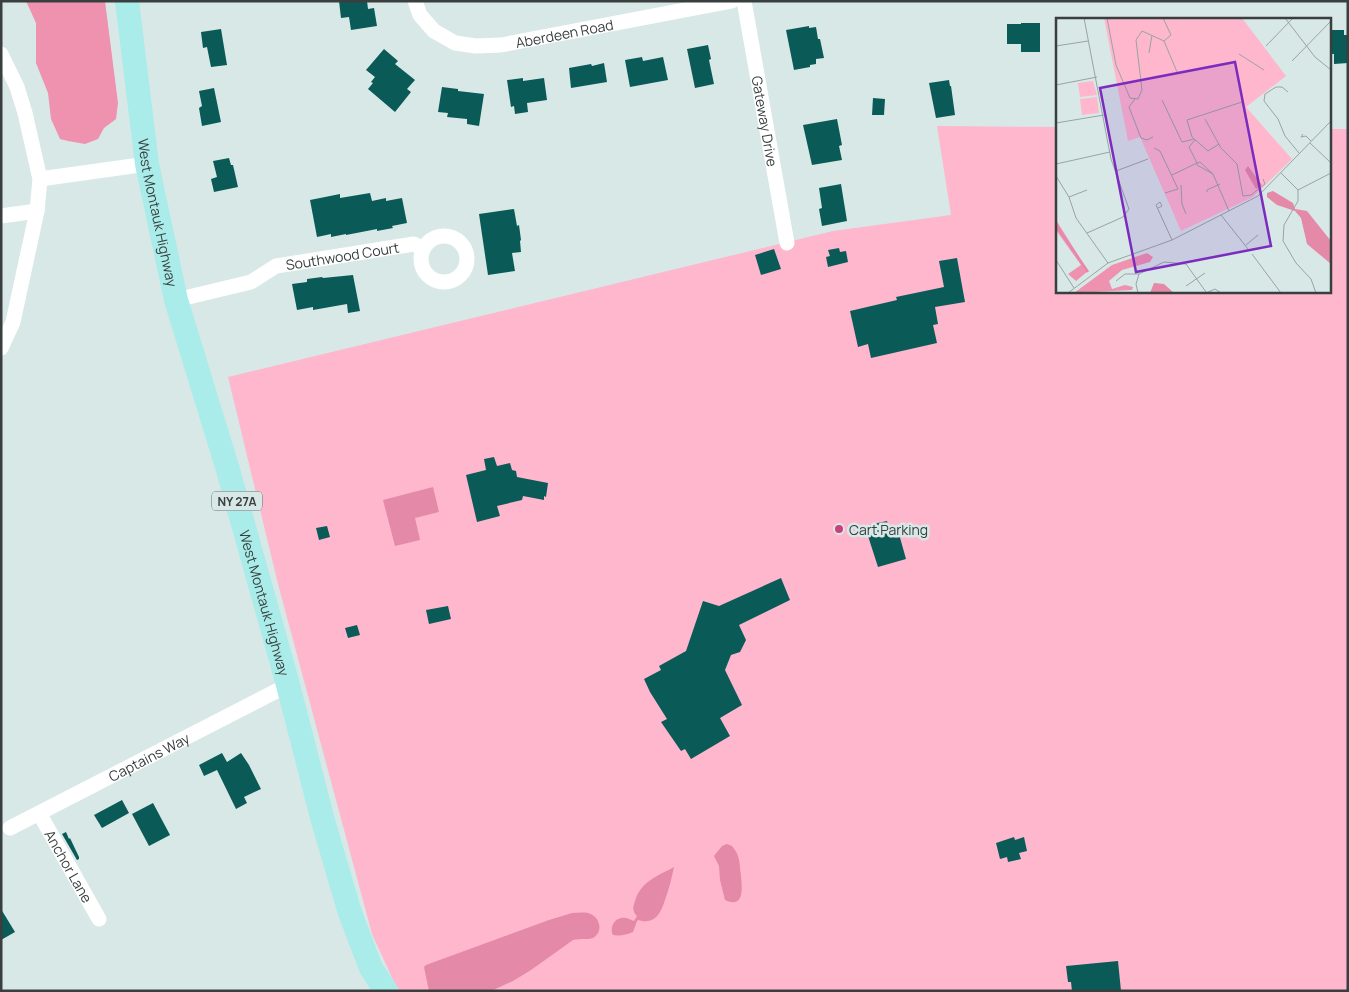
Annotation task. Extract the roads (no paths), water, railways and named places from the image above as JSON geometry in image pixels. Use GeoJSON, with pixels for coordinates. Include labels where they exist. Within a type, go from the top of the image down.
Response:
{"type":"FeatureCollection","features":[{"type":"Feature","properties":{"kind":"main road","name":"West Montauk Highway"},"geometry":{"type":"LineString","coordinates":[[127,1],[147,164],[176,300],[228,470],[288,685],[323,821],[350,913],[371,968],[386,991]]}},
{"type":"Feature","properties":{"kind":"street","name":"Aberdeen Road"},"geometry":{"type":"LineString","coordinates":[[415,1],[420,15],[434,31],[455,43],[476,46],[501,45],[732,1]]}},
{"type":"Feature","properties":{"kind":"street","name":"Gateway Drive"},"geometry":{"type":"LineString","coordinates":[[744,1],[787,243]]}},
{"type":"Feature","properties":{"kind":"street"},"geometry":{"type":"LineString","coordinates":[[1,54],[17,87],[25,113],[40,180],[37,211],[14,322],[1,348]]}},
{"type":"Feature","properties":{"kind":"street"},"geometry":{"type":"LineString","coordinates":[[40,180],[147,164]]}},
{"type":"Feature","properties":{"kind":"street"},"geometry":{"type":"LineString","coordinates":[[1,216],[37,211]]}},
{"type":"Feature","properties":{"kind":"street","name":"Southwood Court"},"geometry":{"type":"LineString","coordinates":[[176,300],[250,282],[276,266],[414,244],[423,249]]}},
{"type":"Feature","properties":{"kind":"street","name":"Captains Way"},"geometry":{"type":"LineString","coordinates":[[10,828],[288,685]]}},
{"type":"Feature","properties":{"kind":"street","name":"Anchor Lane"},"geometry":{"type":"LineString","coordinates":[[39,813],[98,919]]}},
{"type":"Feature","properties":{"kind":"place","name":"Cart Parking"},"geometry":{"type":"Point","coordinates":[839,529]}}]}
